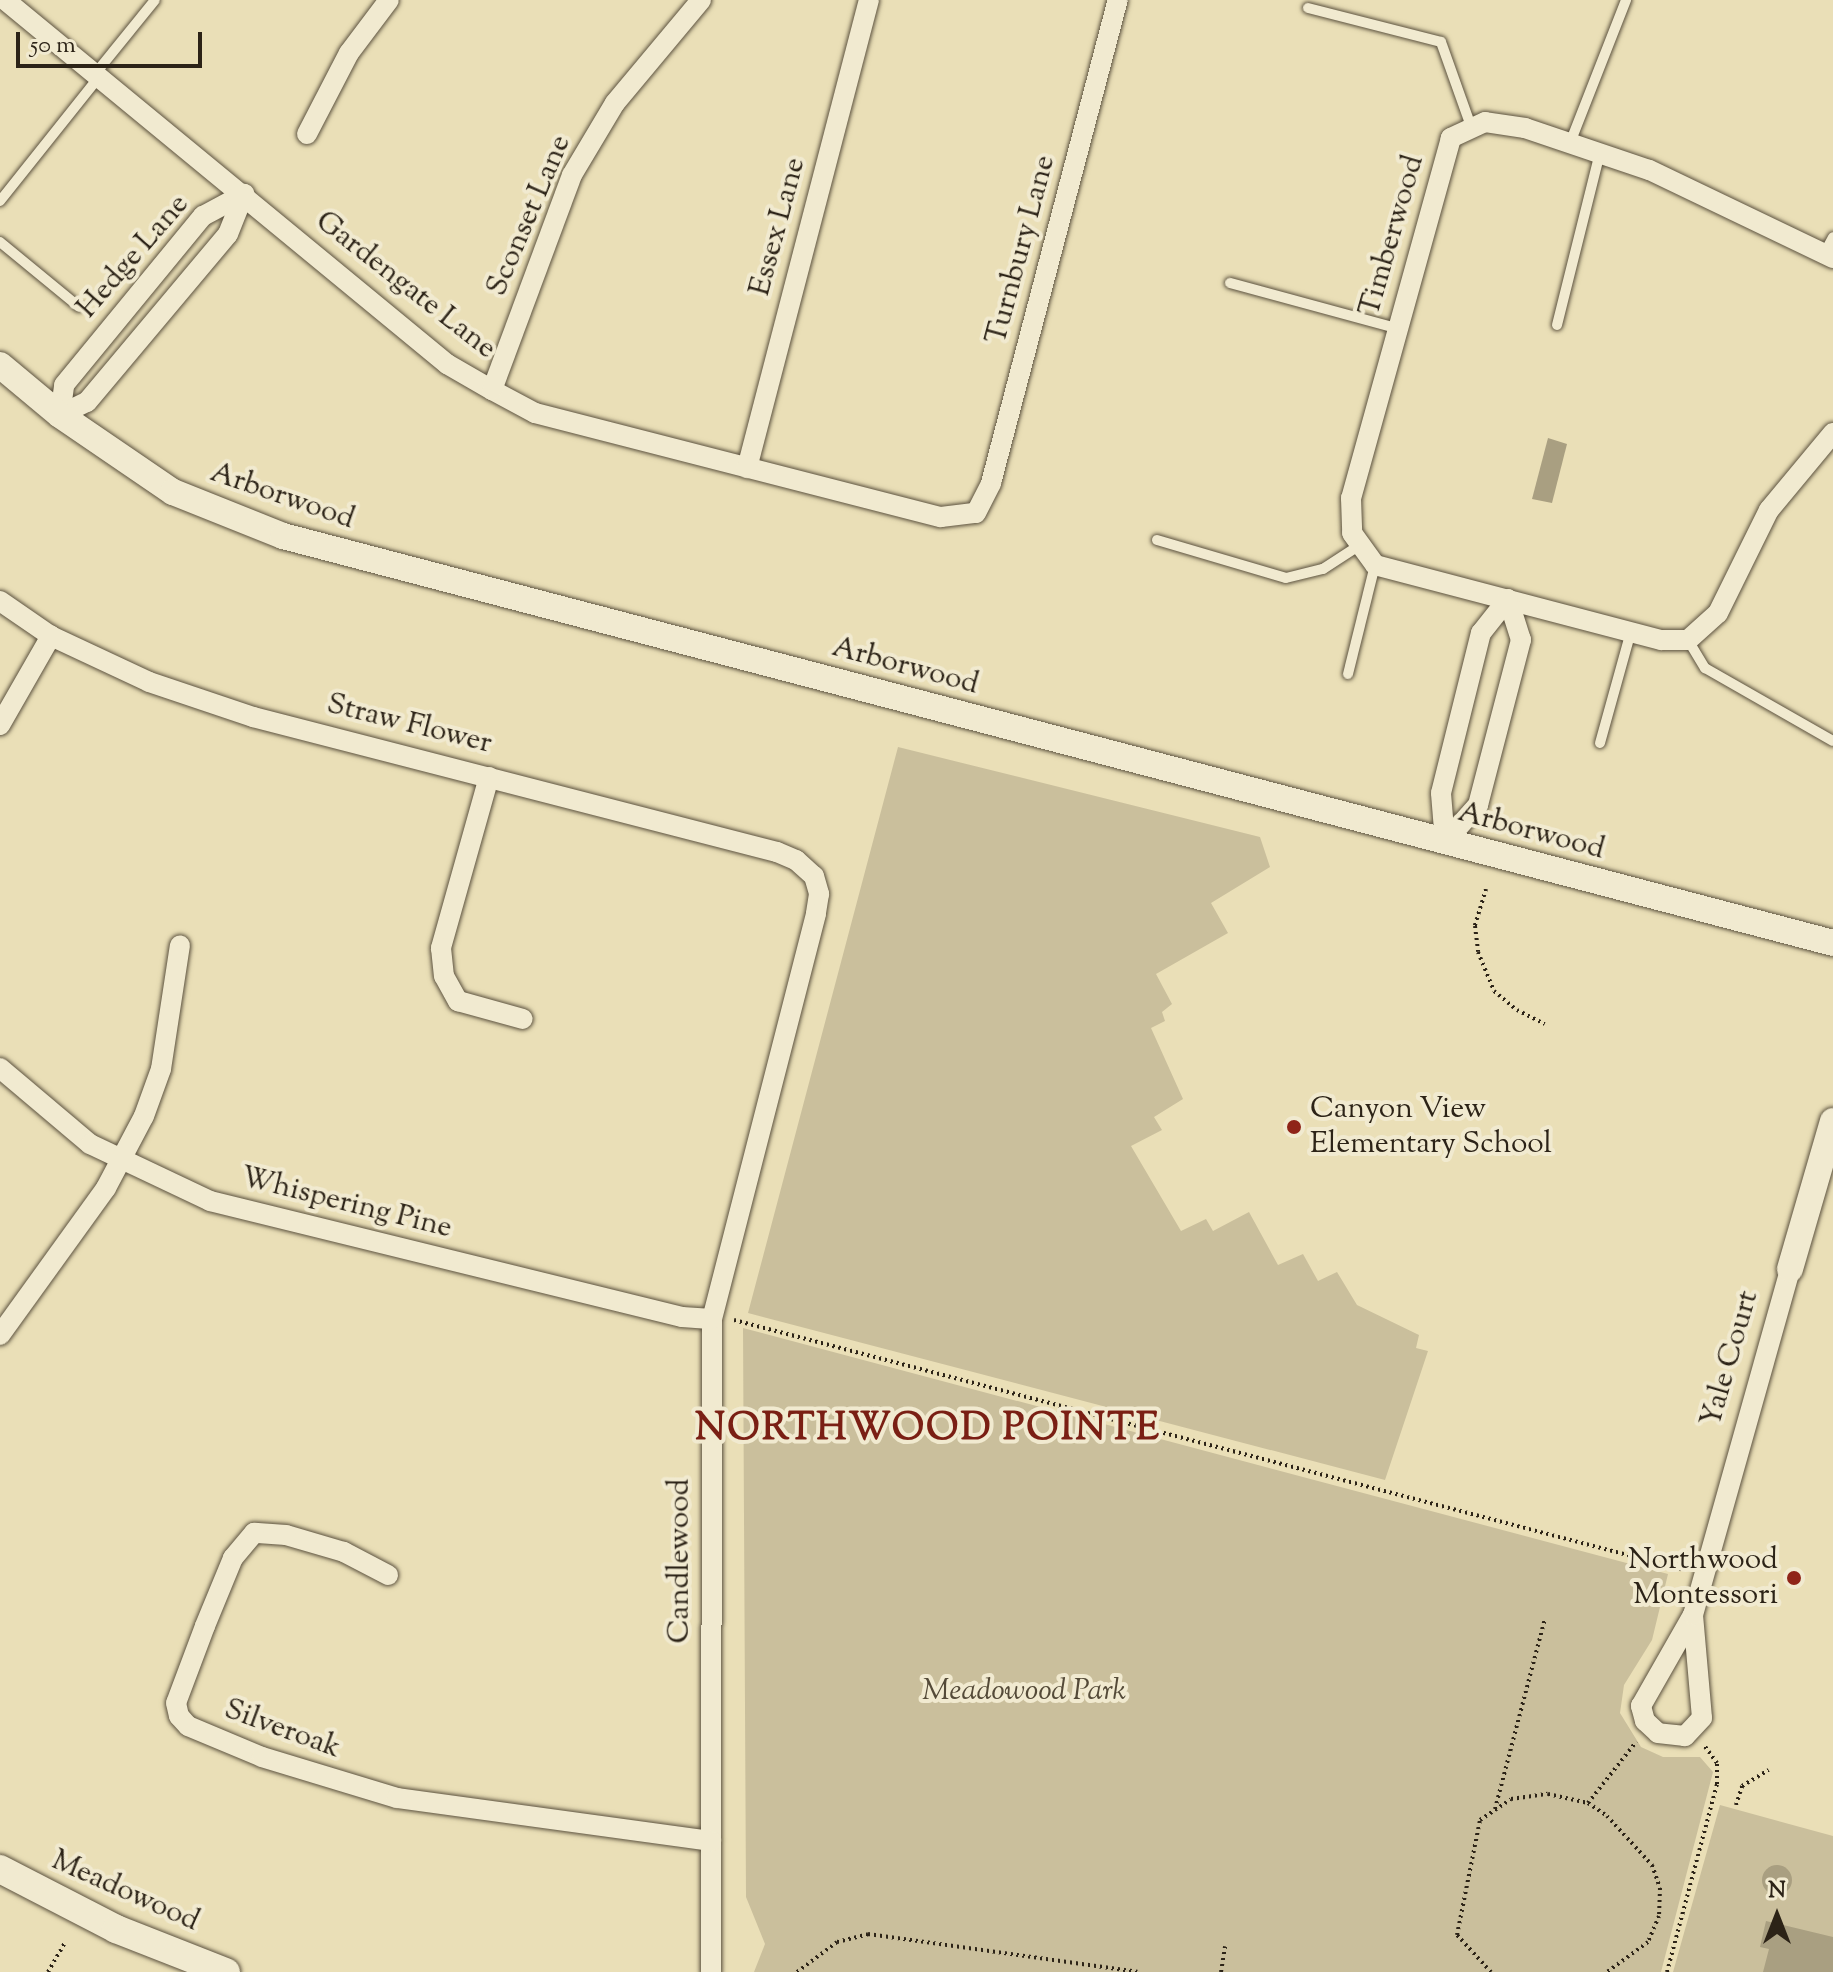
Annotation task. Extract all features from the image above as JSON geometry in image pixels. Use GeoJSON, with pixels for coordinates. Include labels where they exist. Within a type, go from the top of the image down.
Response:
{"type":"FeatureCollection","features":[{"type":"Feature","properties":{"kind":"main road","name":"Meadowood"},"geometry":{"type":"LineString","coordinates":[[0,1869],[116,1929],[226,1972]]}},
{"type":"Feature","properties":{"kind":"street","name":"Gardengate Lane"},"geometry":{"type":"LineString","coordinates":[[5,0],[447,364],[535,413],[941,517],[976,513]]}},
{"type":"Feature","properties":{"kind":"street"},"geometry":{"type":"LineString","coordinates":[[307,134],[349,53],[389,0]]}},
{"type":"Feature","properties":{"kind":"street","name":"Sconset Lane"},"geometry":{"type":"LineString","coordinates":[[492,390],[572,175],[615,103],[701,0]]}},
{"type":"Feature","properties":{"kind":"street","name":"Essex Lane"},"geometry":{"type":"LineString","coordinates":[[747,468],[869,0]]}},
{"type":"Feature","properties":{"kind":"street","name":"Turnbury Lane"},"geometry":{"type":"LineString","coordinates":[[976,513],[991,483],[1118,0]]}},
{"type":"Feature","properties":{"kind":"street"},"geometry":{"type":"LineString","coordinates":[[1472,129],[1485,122],[1525,128],[1600,153],[1662,176],[1830,250]]}},
{"type":"Feature","properties":{"kind":"street","name":"Timberwood"},"geometry":{"type":"LineString","coordinates":[[1375,565],[1352,533],[1351,498],[1451,138],[1472,129]]}},
{"type":"Feature","properties":{"kind":"street","name":"Hedge Lane"},"geometry":{"type":"LineString","coordinates":[[60,415],[87,402],[228,234],[244,194]]}},
{"type":"Feature","properties":{"kind":"street","name":"Hedge Lane"},"geometry":{"type":"LineString","coordinates":[[60,415],[64,385],[193,228],[203,216],[244,194]]}},
{"type":"Feature","properties":{"kind":"street","name":"Arborwood"},"geometry":{"type":"LineString","coordinates":[[0,365],[60,415],[173,492],[283,536],[1833,943]]}},
{"type":"Feature","properties":{"kind":"street"},"geometry":{"type":"LineString","coordinates":[[1375,565],[1661,640],[1688,640],[1718,613],[1769,510],[1833,433]]}},
{"type":"Feature","properties":{"kind":"street"},"geometry":{"type":"LineString","coordinates":[[1445,842],[1478,805],[1521,640],[1508,599]]}},
{"type":"Feature","properties":{"kind":"street"},"geometry":{"type":"LineString","coordinates":[[1445,842],[1441,793],[1481,633],[1508,599]]}},
{"type":"Feature","properties":{"kind":"street","name":"Straw Flower"},"geometry":{"type":"LineString","coordinates":[[0,601],[51,636],[149,682],[253,717],[777,852],[796,860],[814,876]]}},
{"type":"Feature","properties":{"kind":"street"},"geometry":{"type":"LineString","coordinates":[[0,725],[51,636]]}},
{"type":"Feature","properties":{"kind":"street"},"geometry":{"type":"LineString","coordinates":[[489,777],[441,948],[444,976],[458,1001],[523,1019]]}},
{"type":"Feature","properties":{"kind":"street","name":"Candlewood"},"geometry":{"type":"LineString","coordinates":[[711,1972],[712,1319],[816,914],[819,894],[814,876]]}},
{"type":"Feature","properties":{"kind":"street"},"geometry":{"type":"LineString","coordinates":[[0,1335],[121,1162],[161,1069],[180,945]]}},
{"type":"Feature","properties":{"kind":"street","name":"Whispering Pine"},"geometry":{"type":"LineString","coordinates":[[0,1068],[90,1144],[121,1162],[210,1201],[682,1317],[712,1319]]}},
{"type":"Feature","properties":{"kind":"street","name":"Yale Court"},"geometry":{"type":"LineString","coordinates":[[1650,1727],[1641,1706],[1645,1691],[1693,1615],[1833,1121]]}},
{"type":"Feature","properties":{"kind":"street","name":"Silveroak"},"geometry":{"type":"LineString","coordinates":[[388,1575],[344,1552],[269,1531],[254,1533],[233,1558],[205,1626],[176,1703],[179,1716],[188,1726],[262,1757],[397,1798],[711,1841]]}},
{"type":"Feature","properties":{"kind":"street","name":"Yale Court"},"geometry":{"type":"LineString","coordinates":[[1692,1732],[1702,1718],[1703,1706],[1693,1615]]}},
{"type":"Feature","properties":{"kind":"street"},"geometry":{"type":"LineString","coordinates":[[1650,1727],[1672,1736],[1692,1732]]}},
{"type":"Feature","properties":{"kind":"lane"},"geometry":{"type":"LineString","coordinates":[[0,201],[155,0]]}},
{"type":"Feature","properties":{"kind":"lane"},"geometry":{"type":"LineString","coordinates":[[1570,143],[1626,0]]}},
{"type":"Feature","properties":{"kind":"lane"},"geometry":{"type":"LineString","coordinates":[[1308,8],[1441,42],[1472,129]]}},
{"type":"Feature","properties":{"kind":"lane"},"geometry":{"type":"LineString","coordinates":[[1557,325],[1600,153]]}},
{"type":"Feature","properties":{"kind":"lane"},"geometry":{"type":"LineString","coordinates":[[0,242],[79,307]]}},
{"type":"Feature","properties":{"kind":"lane"},"geometry":{"type":"LineString","coordinates":[[1230,283],[1399,329]]}},
{"type":"Feature","properties":{"kind":"lane"},"geometry":{"type":"LineString","coordinates":[[1157,540],[1286,578],[1323,569],[1360,545]]}},
{"type":"Feature","properties":{"kind":"lane"},"geometry":{"type":"LineString","coordinates":[[1348,674],[1375,565]]}},
{"type":"Feature","properties":{"kind":"lane"},"geometry":{"type":"LineString","coordinates":[[1600,743],[1631,631]]}},
{"type":"Feature","properties":{"kind":"lane"},"geometry":{"type":"LineString","coordinates":[[1688,640],[1705,668],[1833,741]]}},
{"type":"Feature","properties":{"kind":"path"},"geometry":{"type":"LineString","coordinates":[[1486,889],[1475,926],[1478,952],[1494,991],[1517,1010],[1545,1024]]}},
{"type":"Feature","properties":{"kind":"path"},"geometry":{"type":"LineString","coordinates":[[712,1319],[747,1320],[1703,1575]]}},
{"type":"Feature","properties":{"kind":"path"},"geometry":{"type":"LineString","coordinates":[[1495,1809],[1545,1619]]}},
{"type":"Feature","properties":{"kind":"path"},"geometry":{"type":"LineString","coordinates":[[1588,1803],[1608,1772],[1650,1727]]}},
{"type":"Feature","properties":{"kind":"path"},"geometry":{"type":"LineString","coordinates":[[1667,1972],[1718,1773],[1711,1753],[1692,1732]]}},
{"type":"Feature","properties":{"kind":"path"},"geometry":{"type":"LineString","coordinates":[[1736,1805],[1742,1786],[1769,1770]]}},
{"type":"Feature","properties":{"kind":"path"},"geometry":{"type":"LineString","coordinates":[[1491,1972],[1464,1948],[1457,1924],[1480,1820],[1511,1799],[1548,1794],[1588,1803],[1652,1865],[1660,1888],[1659,1916],[1648,1942],[1607,1972]]}},
{"type":"Feature","properties":{"kind":"path"},"geometry":{"type":"LineString","coordinates":[[797,1972],[837,1942],[868,1934],[1137,1972]]}},
{"type":"Feature","properties":{"kind":"path"},"geometry":{"type":"LineString","coordinates":[[48,1972],[65,1942]]}},
{"type":"Feature","properties":{"kind":"path"},"geometry":{"type":"LineString","coordinates":[[1221,1972],[1225,1946]]}},
{"type":"Feature","properties":{"kind":"green space"},"geometry":{"type":"Polygon","coordinates":[[[898,747],[1260,837],[1270,867],[1211,903],[1228,933],[1156,974],[1172,1004],[1162,1012],[1165,1021],[1151,1028],[1183,1099],[1154,1117],[1162,1130],[1131,1146],[1181,1231],[1206,1219],[1213,1231],[1249,1212],[1278,1265],[1303,1254],[1318,1281],[1337,1272],[1357,1305],[1419,1335],[1416,1348],[1428,1351],[1385,1480],[748,1313],[898,747]]]}},
{"type":"Feature","properties":{"kind":"green space","name":"Meadowood Park"},"geometry":{"type":"Polygon","coordinates":[[[743,1328],[1668,1574],[1652,1640],[1624,1685],[1620,1713],[1641,1747],[1663,1757],[1700,1757],[1713,1772],[1661,1972],[754,1972],[765,1944],[746,1897],[743,1328]]]}},
{"type":"Feature","properties":{"kind":"green space"},"geometry":{"type":"Polygon","coordinates":[[[1720,1805],[1833,1836],[1833,1972],[1673,1972],[1720,1805]]]}},
{"type":"Feature","properties":{"kind":"shaded area"},"geometry":{"type":"Polygon","coordinates":[[[1548,438],[1567,444],[1552,503],[1532,499],[1548,438]]]}},
{"type":"Feature","properties":{"kind":"shaded area"},"geometry":{"type":"Polygon","coordinates":[[[1777,1865],[1787,1870],[1792,1880],[1787,1890],[1777,1895],[1767,1890],[1762,1880],[1767,1870],[1777,1865]]]}},
{"type":"Feature","properties":{"kind":"shaded area"},"geometry":{"type":"Polygon","coordinates":[[[1766,1921],[1833,1937],[1833,1972],[1763,1972],[1769,1949],[1760,1947],[1766,1921]]]}},
{"type":"Feature","properties":{"kind":"place","name":"Canyon View Elementary School"},"geometry":{"type":"Point","coordinates":[1294,1127]}},
{"type":"Feature","properties":{"kind":"place","name":"Northwood Montessori"},"geometry":{"type":"Point","coordinates":[1794,1578]}},
{"type":"Feature","properties":{"kind":"district","name":"NORTHWOOD POINTE"},"geometry":{"type":"Point","coordinates":[928,1431]}}]}
